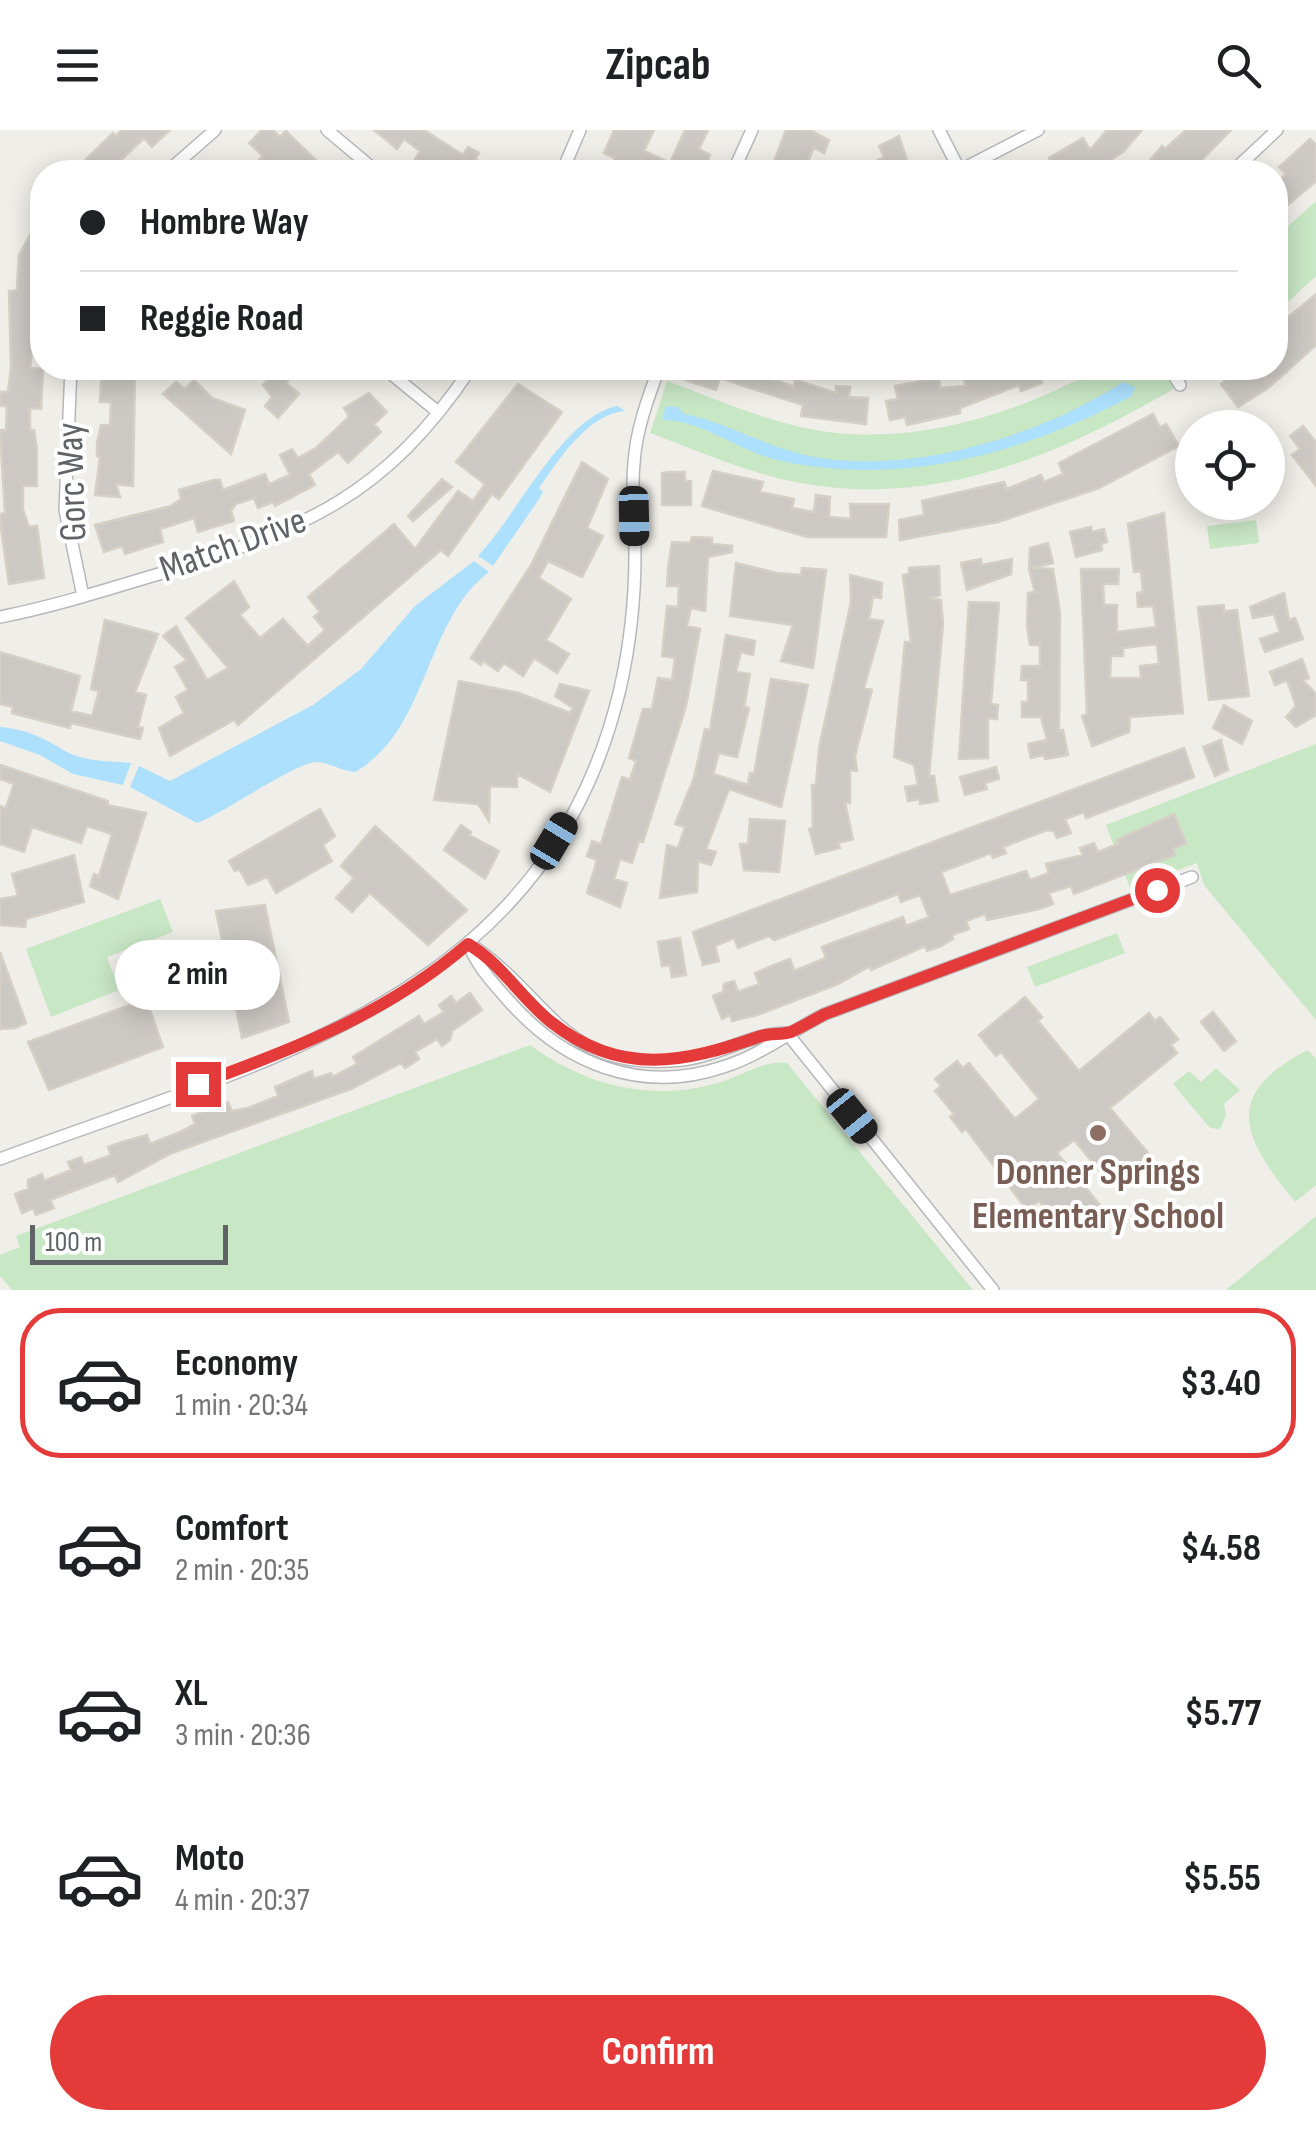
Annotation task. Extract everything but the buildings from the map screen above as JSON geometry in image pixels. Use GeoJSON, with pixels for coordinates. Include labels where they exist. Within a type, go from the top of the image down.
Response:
{"type":"FeatureCollection","features":[{"type":"Feature","properties":{"kind":"street"},"geometry":{"type":"LineString","coordinates":[[181,160],[216,130]]}},
{"type":"Feature","properties":{"kind":"street"},"geometry":{"type":"LineString","coordinates":[[327,130],[363,160]]}},
{"type":"Feature","properties":{"kind":"street"},"geometry":{"type":"LineString","coordinates":[[567,160],[580,130]]}},
{"type":"Feature","properties":{"kind":"street"},"geometry":{"type":"LineString","coordinates":[[738,160],[752,130]]}},
{"type":"Feature","properties":{"kind":"street"},"geometry":{"type":"LineString","coordinates":[[939,130],[953,160]]}},
{"type":"Feature","properties":{"kind":"street"},"geometry":{"type":"LineString","coordinates":[[981,160],[1038,130]]}},
{"type":"Feature","properties":{"kind":"street"},"geometry":{"type":"LineString","coordinates":[[1245,160],[1277,130]]}},
{"type":"Feature","properties":{"kind":"street","name":"Gorc Way"},"geometry":{"type":"LineString","coordinates":[[70,380],[65,510],[83,596]]}},
{"type":"Feature","properties":{"kind":"street"},"geometry":{"type":"LineString","coordinates":[[399,380],[438,412]]}},
{"type":"Feature","properties":{"kind":"street","name":"Match Drive"},"geometry":{"type":"LineString","coordinates":[[0,617],[255,544],[306,524],[369,481],[438,412],[462,380]]}},
{"type":"Feature","properties":{"kind":"street"},"geometry":{"type":"LineString","coordinates":[[0,1159],[332,1034],[399,996],[468,944],[515,894],[554,841],[588,781],[612,719],[633,607],[634,462],[656,380]]}},
{"type":"Feature","properties":{"kind":"street"},"geometry":{"type":"LineString","coordinates":[[1177,380],[1180,385]]}},
{"type":"Feature","properties":{"kind":"street"},"geometry":{"type":"LineString","coordinates":[[468,944],[489,956],[556,1026],[582,1043],[615,1055],[680,1060],[715,1054],[770,1033],[787,1034],[825,1014],[1192,878]]}},
{"type":"Feature","properties":{"kind":"street"},"geometry":{"type":"LineString","coordinates":[[787,1034],[993,1290]]}},
{"type":"Feature","properties":{"kind":"green space"},"geometry":{"type":"Polygon","coordinates":[[[1316,201],[1316,276],[1288,302],[1288,226],[1316,201]]]}},
{"type":"Feature","properties":{"kind":"green space"},"geometry":{"type":"Polygon","coordinates":[[[1077,380],[1188,380],[1065,445],[962,479],[910,487],[856,489],[801,483],[762,474],[650,433],[667,381],[787,424],[864,435],[934,429],[969,421],[1077,380]]]}},
{"type":"Feature","properties":{"kind":"green space"},"geometry":{"type":"Polygon","coordinates":[[[1256,520],[1259,543],[1210,549],[1207,526],[1256,520]]]}},
{"type":"Feature","properties":{"kind":"green space"},"geometry":{"type":"Polygon","coordinates":[[[1316,744],[1316,1020],[1204,885],[1197,863],[1130,888],[1106,825],[1316,744]]]}},
{"type":"Feature","properties":{"kind":"green space"},"geometry":{"type":"Polygon","coordinates":[[[160,899],[173,932],[107,957],[119,990],[51,1017],[26,949],[160,899]]]}},
{"type":"Feature","properties":{"kind":"green space"},"geometry":{"type":"Polygon","coordinates":[[[1117,933],[1125,953],[1035,987],[1027,967],[1117,933]]]}},
{"type":"Feature","properties":{"kind":"green space"},"geometry":{"type":"Polygon","coordinates":[[[530,1045],[597,1080],[645,1090],[696,1088],[762,1066],[787,1063],[973,1290],[12,1290],[0,1276],[0,1255],[20,1247],[16,1236],[530,1045]]]}},
{"type":"Feature","properties":{"kind":"green space"},"geometry":{"type":"Polygon","coordinates":[[[1308,1050],[1316,1059],[1316,1185],[1295,1202],[1263,1158],[1249,1119],[1252,1101],[1262,1084],[1308,1050]]]}},
{"type":"Feature","properties":{"kind":"green space"},"geometry":{"type":"Polygon","coordinates":[[[1216,1068],[1240,1090],[1224,1104],[1226,1115],[1220,1129],[1210,1128],[1173,1084],[1189,1071],[1201,1082],[1216,1068]]]}},
{"type":"Feature","properties":{"kind":"green space"},"geometry":{"type":"Polygon","coordinates":[[[1316,1216],[1316,1290],[1226,1290],[1316,1216]]]}},
{"type":"Feature","properties":{"kind":"water"},"geometry":{"type":"Polygon","coordinates":[[[1123,382],[1135,387],[1132,396],[1090,417],[1004,449],[914,467],[823,468],[777,460],[692,425],[662,420],[666,406],[678,407],[684,414],[798,453],[853,461],[893,460],[934,455],[1015,434],[1054,419],[1123,382]]]}},
{"type":"Feature","properties":{"kind":"water"},"geometry":{"type":"Polygon","coordinates":[[[617,406],[625,411],[599,420],[565,452],[539,488],[543,492],[539,499],[493,566],[478,556],[559,448],[597,414],[617,406]]]}},
{"type":"Feature","properties":{"kind":"water"},"geometry":{"type":"Polygon","coordinates":[[[474,561],[489,572],[451,618],[398,730],[379,753],[355,772],[317,762],[307,764],[197,823],[130,787],[139,766],[170,781],[313,705],[361,669],[415,606],[474,561]]]}},
{"type":"Feature","properties":{"kind":"water"},"geometry":{"type":"Polygon","coordinates":[[[0,727],[36,735],[82,758],[131,763],[123,785],[73,774],[40,755],[0,741],[0,727]]]}},
{"type":"Feature","properties":{"kind":"place","name":"Donner Springs Elementary School"},"geometry":{"type":"Point","coordinates":[1098,1133]}},
{"type":"Feature","properties":{"kind":"route"},"geometry":{"type":"LineString","coordinates":[[198,1084],[342,1029],[399,996],[468,944],[489,956],[547,1019],[582,1043],[615,1055],[660,1062],[715,1054],[770,1033],[787,1034],[825,1014],[1157,890]]}}]}
